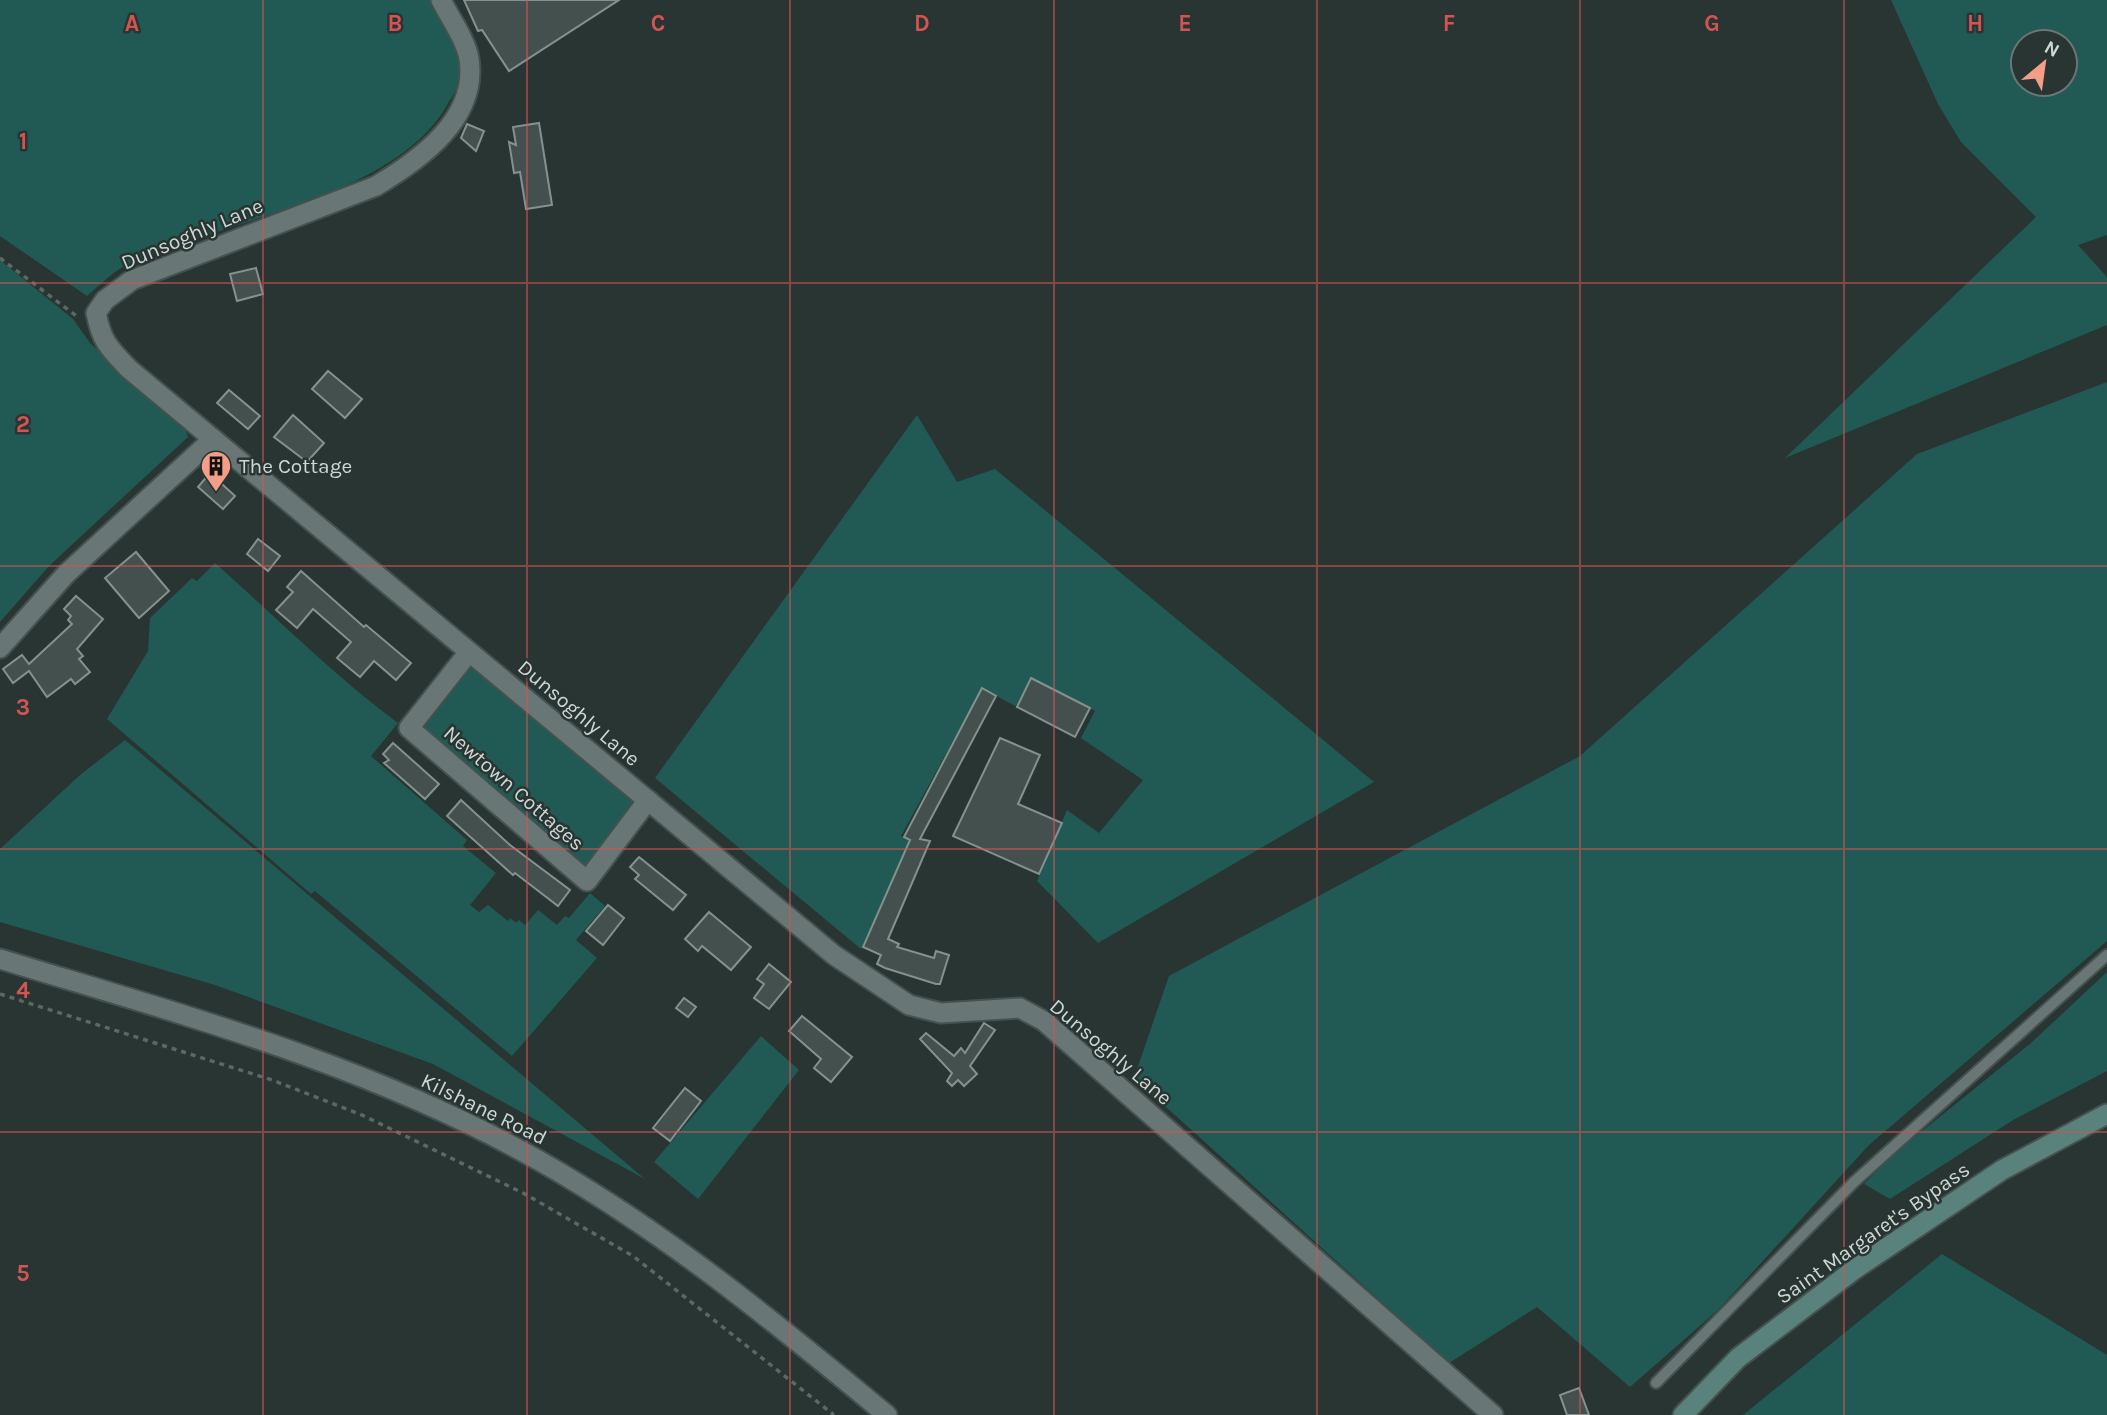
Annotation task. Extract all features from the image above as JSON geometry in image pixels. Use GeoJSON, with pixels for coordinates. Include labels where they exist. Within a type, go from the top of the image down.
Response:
{"type":"FeatureCollection","features":[{"type":"Feature","properties":{"kind":"main road","name":"Saint Margaret's Bypass"},"geometry":{"type":"LineString","coordinates":[[1683,1415],[1738,1358],[1865,1262],[2002,1170],[2107,1114]]}},
{"type":"Feature","properties":{"kind":"street","name":"Dunsoghly Lane"},"geometry":{"type":"LineString","coordinates":[[442,0],[468,56],[470,78],[467,96],[435,145],[414,164],[376,186],[132,280],[105,300],[96,313],[99,332],[109,348],[129,369],[834,955],[909,1005],[941,1013],[1020,1008],[1044,1021],[1493,1415]]}},
{"type":"Feature","properties":{"kind":"street"},"geometry":{"type":"LineString","coordinates":[[0,648],[66,574],[213,439]]}},
{"type":"Feature","properties":{"kind":"street","name":"Newtown Cottages"},"geometry":{"type":"LineString","coordinates":[[469,652],[409,728],[587,881],[648,800]]}},
{"type":"Feature","properties":{"kind":"street","name":"Kilshane Road"},"geometry":{"type":"LineString","coordinates":[[0,959],[281,1046],[462,1121],[538,1160],[676,1248],[887,1415]]}},
{"type":"Feature","properties":{"kind":"lane"},"geometry":{"type":"LineString","coordinates":[[1656,1384],[1854,1182],[2107,955]]}},
{"type":"Feature","properties":{"kind":"path"},"geometry":{"type":"LineString","coordinates":[[0,258],[77,317],[99,324]]}},
{"type":"Feature","properties":{"kind":"path"},"geometry":{"type":"LineString","coordinates":[[0,995],[272,1080],[362,1115],[523,1193],[633,1256],[834,1415]]}},
{"type":"Feature","properties":{"kind":"shaded area"},"geometry":{"type":"Polygon","coordinates":[[[0,0],[440,0],[458,49],[459,81],[447,105],[422,137],[387,163],[346,185],[301,204],[163,250],[125,266],[87,296],[0,236],[0,0]]]}},
{"type":"Feature","properties":{"kind":"shaded area"},"geometry":{"type":"Polygon","coordinates":[[[1891,0],[2107,0],[2107,235],[2078,245],[2107,277],[2107,325],[1785,458],[2036,217],[1961,142],[1938,104],[1891,0]]]}},
{"type":"Feature","properties":{"kind":"shaded area"},"geometry":{"type":"Polygon","coordinates":[[[0,260],[73,319],[90,343],[184,426],[188,437],[49,566],[0,622],[0,260]]]}},
{"type":"Feature","properties":{"kind":"shaded area"},"geometry":{"type":"Polygon","coordinates":[[[2107,382],[2107,941],[1869,1145],[1718,1310],[1630,1387],[1537,1307],[1449,1363],[1134,1078],[1169,976],[1580,756],[1917,454],[2107,382]]]}},
{"type":"Feature","properties":{"kind":"shaded area"},"geometry":{"type":"Polygon","coordinates":[[[917,415],[957,482],[995,469],[1374,782],[1098,943],[1037,881],[1067,810],[1099,833],[1143,780],[1081,738],[1095,711],[1032,678],[1017,707],[982,688],[901,836],[909,841],[861,949],[655,778],[917,415]]]}},
{"type":"Feature","properties":{"kind":"shaded area"},"geometry":{"type":"Polygon","coordinates":[[[215,563],[328,666],[398,723],[371,756],[467,840],[463,846],[496,873],[470,905],[479,912],[488,905],[508,921],[510,918],[516,923],[519,920],[525,925],[538,910],[557,925],[565,916],[569,918],[590,893],[605,906],[576,940],[597,958],[512,1056],[315,891],[311,894],[107,719],[148,651],[150,618],[192,578],[197,581],[215,563]]]}},
{"type":"Feature","properties":{"kind":"shaded area"},"geometry":{"type":"Polygon","coordinates":[[[469,658],[640,801],[586,871],[426,732],[424,724],[469,658]]]}},
{"type":"Feature","properties":{"kind":"shaded area"},"geometry":{"type":"Polygon","coordinates":[[[125,740],[645,1179],[433,1064],[215,985],[0,922],[0,849],[80,775],[125,740]]]}},
{"type":"Feature","properties":{"kind":"shaded area"},"geometry":{"type":"Polygon","coordinates":[[[2107,972],[2107,1071],[2013,1120],[1890,1199],[1864,1184],[1890,1157],[2031,1043],[2107,972]]]}},
{"type":"Feature","properties":{"kind":"shaded area"},"geometry":{"type":"Polygon","coordinates":[[[761,1036],[799,1070],[698,1199],[654,1162],[761,1036]]]}},
{"type":"Feature","properties":{"kind":"shaded area"},"geometry":{"type":"Polygon","coordinates":[[[1942,1254],[2107,1355],[2107,1415],[1743,1415],[1942,1254]]]}},
{"type":"Feature","properties":{"kind":"building"},"geometry":{"type":"Polygon","coordinates":[[[464,0],[619,0],[509,71],[482,30],[478,31],[464,0]]]}},
{"type":"Feature","properties":{"kind":"building"},"geometry":{"type":"Polygon","coordinates":[[[539,123],[552,205],[526,209],[520,172],[514,173],[509,142],[516,145],[513,127],[539,123]]]}},
{"type":"Feature","properties":{"kind":"building"},"geometry":{"type":"Polygon","coordinates":[[[467,124],[484,131],[476,151],[461,138],[467,124]]]}},
{"type":"Feature","properties":{"kind":"building"},"geometry":{"type":"Polygon","coordinates":[[[256,268],[263,294],[237,301],[230,274],[256,268]]]}},
{"type":"Feature","properties":{"kind":"building"},"geometry":{"type":"Polygon","coordinates":[[[328,371],[362,399],[345,418],[312,389],[328,371]]]}},
{"type":"Feature","properties":{"kind":"building"},"geometry":{"type":"Polygon","coordinates":[[[229,390],[260,416],[248,429],[217,403],[229,390]]]}},
{"type":"Feature","properties":{"kind":"building"},"geometry":{"type":"Polygon","coordinates":[[[293,415],[324,443],[307,462],[274,437],[293,415]]]}},
{"type":"Feature","properties":{"kind":"building","name":"The Cottage"},"geometry":{"type":"Polygon","coordinates":[[[210,473],[235,496],[223,509],[198,487],[210,473]]]}},
{"type":"Feature","properties":{"kind":"building"},"geometry":{"type":"Polygon","coordinates":[[[258,539],[280,556],[268,571],[247,554],[258,539]]]}},
{"type":"Feature","properties":{"kind":"building"},"geometry":{"type":"Polygon","coordinates":[[[136,552],[169,591],[139,618],[105,578],[136,552]]]}},
{"type":"Feature","properties":{"kind":"building"},"geometry":{"type":"Polygon","coordinates":[[[301,571],[364,627],[366,625],[411,663],[396,680],[374,661],[360,677],[337,658],[351,642],[313,609],[297,628],[276,610],[293,592],[287,587],[301,571]]]}},
{"type":"Feature","properties":{"kind":"building"},"geometry":{"type":"Polygon","coordinates":[[[76,596],[103,619],[77,649],[83,656],[79,659],[90,672],[75,684],[71,679],[47,697],[29,671],[13,683],[3,669],[22,655],[29,664],[72,624],[68,620],[71,616],[64,609],[76,596]]]}},
{"type":"Feature","properties":{"kind":"building"},"geometry":{"type":"Polygon","coordinates":[[[1031,678],[1090,708],[1075,737],[1017,707],[1031,678]]]}},
{"type":"Feature","properties":{"kind":"building"},"geometry":{"type":"Polygon","coordinates":[[[982,688],[996,696],[920,839],[930,841],[888,939],[899,944],[897,947],[934,958],[936,951],[949,955],[940,984],[936,984],[877,964],[881,955],[863,947],[910,840],[904,837],[982,688]]]}},
{"type":"Feature","properties":{"kind":"building"},"geometry":{"type":"Polygon","coordinates":[[[1000,738],[1040,755],[1018,804],[1062,823],[1039,874],[953,836],[1000,738]]]}},
{"type":"Feature","properties":{"kind":"building"},"geometry":{"type":"Polygon","coordinates":[[[393,743],[439,784],[425,799],[384,763],[389,760],[383,754],[393,743]]]}},
{"type":"Feature","properties":{"kind":"building"},"geometry":{"type":"Polygon","coordinates":[[[461,800],[510,845],[570,890],[558,906],[515,873],[513,875],[447,816],[461,800]]]}},
{"type":"Feature","properties":{"kind":"building"},"geometry":{"type":"Polygon","coordinates":[[[639,857],[686,895],[673,910],[635,879],[639,875],[630,867],[639,857]]]}},
{"type":"Feature","properties":{"kind":"building"},"geometry":{"type":"Polygon","coordinates":[[[608,905],[624,918],[603,945],[586,931],[608,905]]]}},
{"type":"Feature","properties":{"kind":"building"},"geometry":{"type":"Polygon","coordinates":[[[709,912],[751,947],[731,970],[702,946],[698,951],[685,939],[709,912]]]}},
{"type":"Feature","properties":{"kind":"building"},"geometry":{"type":"Polygon","coordinates":[[[769,964],[791,982],[769,1009],[754,998],[764,984],[757,979],[769,964]]]}},
{"type":"Feature","properties":{"kind":"building"},"geometry":{"type":"Polygon","coordinates":[[[684,998],[696,1007],[688,1017],[676,1008],[684,998]]]}},
{"type":"Feature","properties":{"kind":"building"},"geometry":{"type":"Polygon","coordinates":[[[802,1016],[852,1057],[831,1082],[814,1068],[821,1059],[789,1031],[802,1016]]]}},
{"type":"Feature","properties":{"kind":"building"},"geometry":{"type":"Polygon","coordinates":[[[984,1023],[995,1030],[970,1066],[977,1074],[964,1086],[958,1080],[952,1086],[947,1081],[952,1073],[920,1039],[926,1033],[954,1056],[961,1048],[965,1053],[984,1023]]]}},
{"type":"Feature","properties":{"kind":"building"},"geometry":{"type":"Polygon","coordinates":[[[685,1088],[701,1101],[670,1141],[653,1128],[685,1088]]]}},
{"type":"Feature","properties":{"kind":"building"},"geometry":{"type":"Polygon","coordinates":[[[1579,1388],[1589,1415],[1567,1415],[1560,1395],[1579,1388]]]}},
{"type":"Feature","properties":{"kind":"place","name":"The Cottage"},"geometry":{"type":"Point","coordinates":[216,493]}}]}
